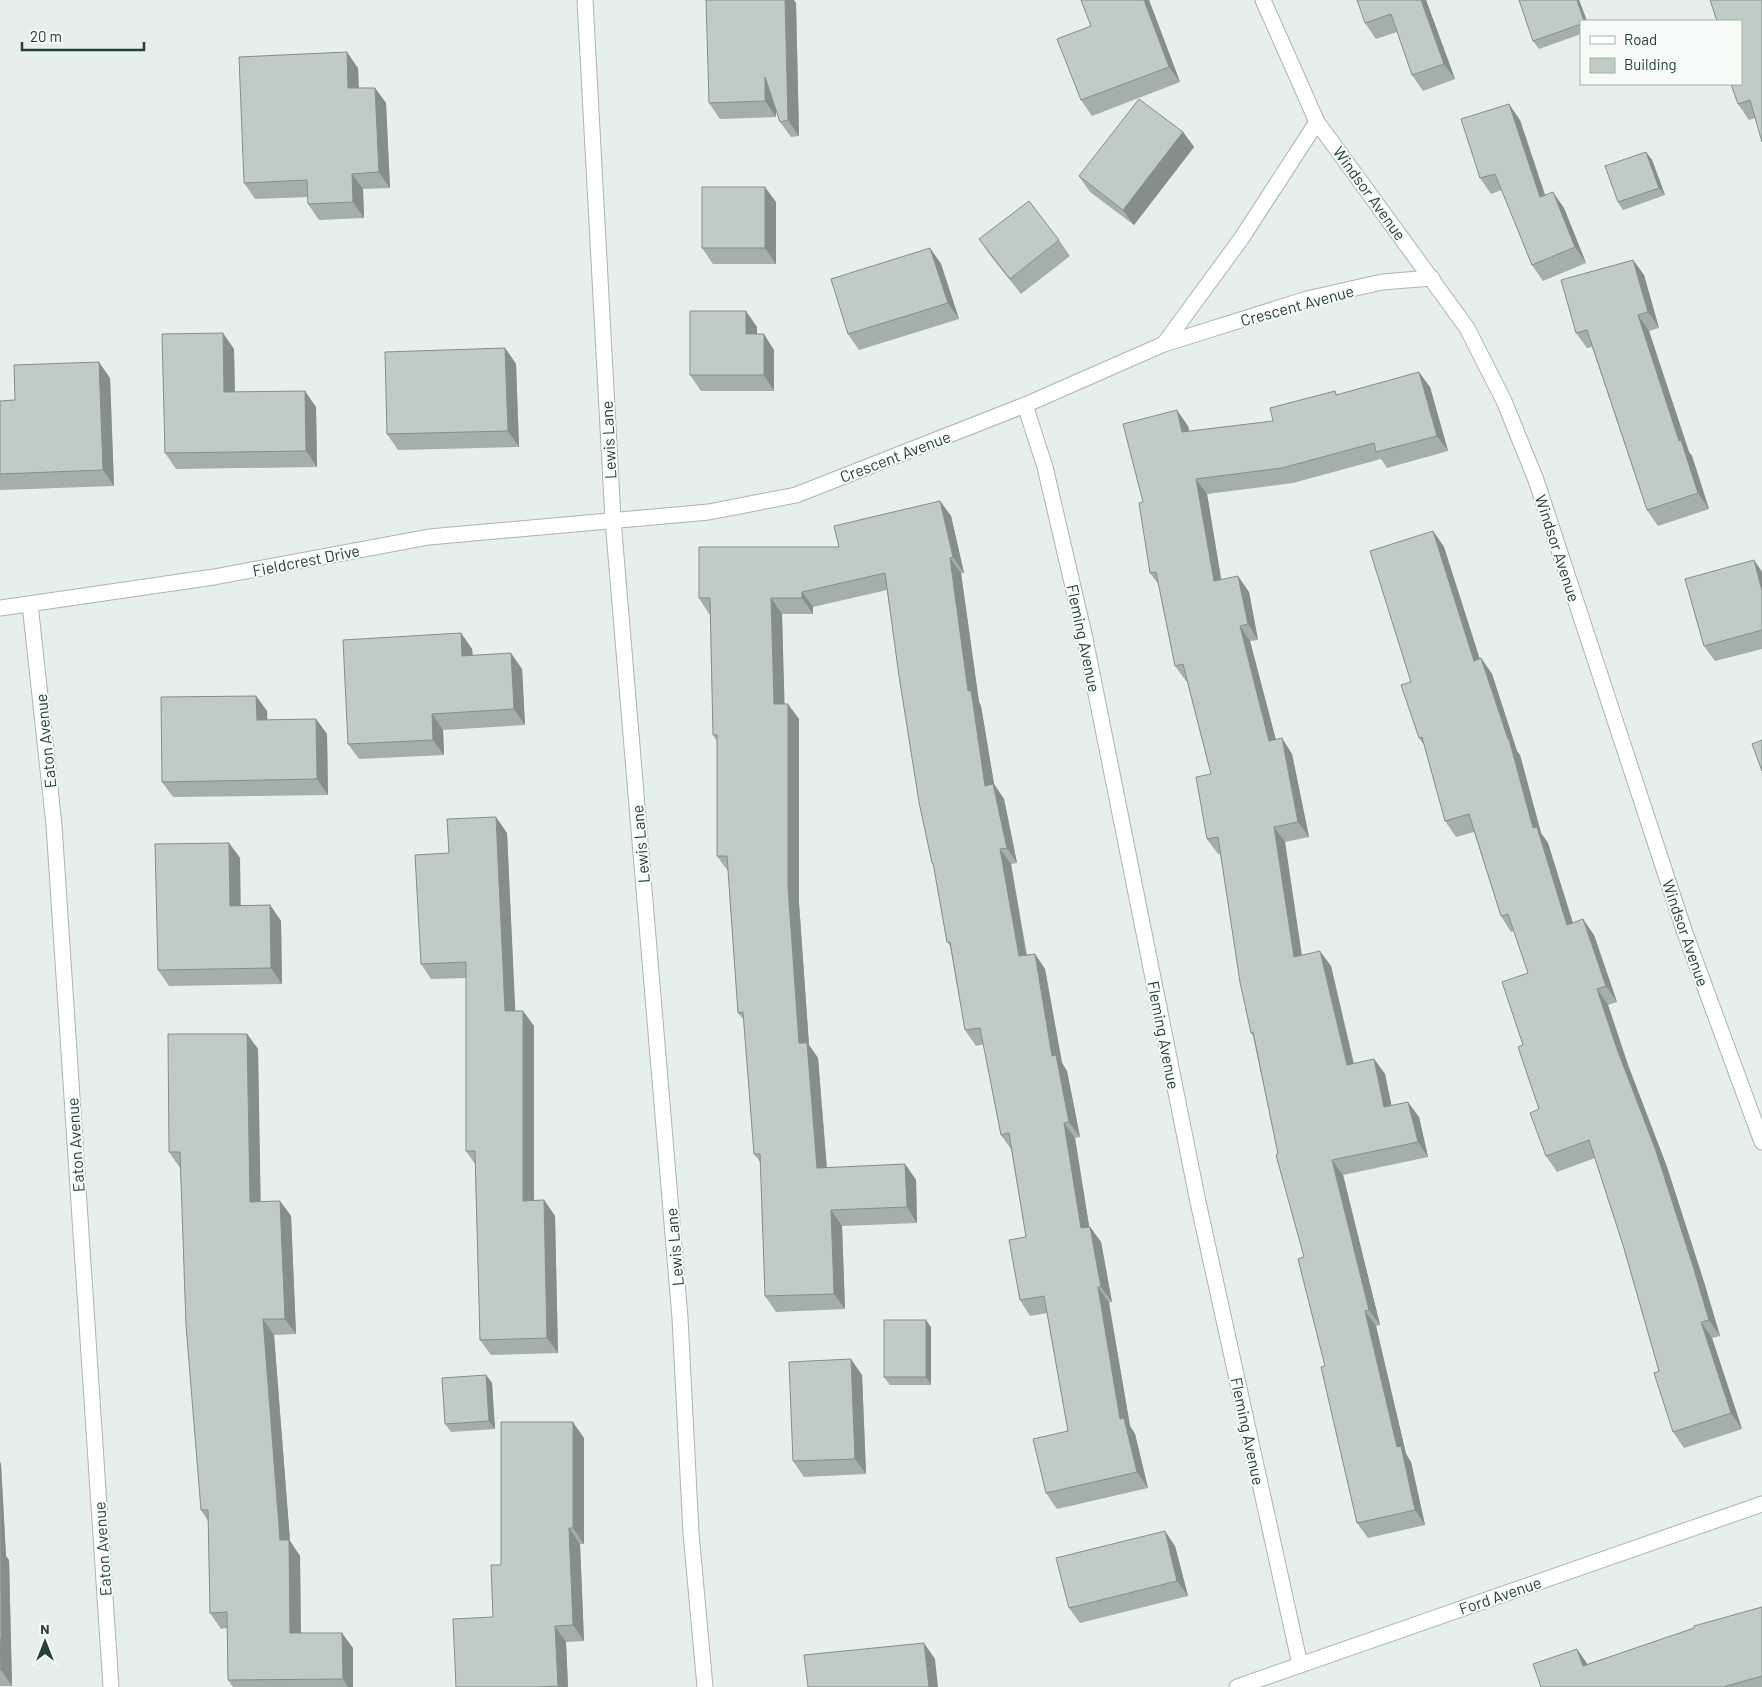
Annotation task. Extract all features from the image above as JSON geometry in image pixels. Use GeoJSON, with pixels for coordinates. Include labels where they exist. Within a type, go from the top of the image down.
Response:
{"type":"FeatureCollection","features":[{"type":"Feature","properties":{"kind":"street","name":"Lewis Lane"},"geometry":{"type":"LineString","coordinates":[[585,0],[613,520],[680,1318],[691,1533],[705,1687]]}},
{"type":"Feature","properties":{"kind":"street","name":"Windsor Avenue"},"geometry":{"type":"LineString","coordinates":[[1263,0],[1317,122],[1467,328],[1504,401],[1536,480],[1685,933],[1762,1142]]}},
{"type":"Feature","properties":{"kind":"street"},"geometry":{"type":"LineString","coordinates":[[1164,344],[1241,239],[1317,122]]}},
{"type":"Feature","properties":{"kind":"street","name":"Crescent Avenue"},"geometry":{"type":"LineString","coordinates":[[613,520],[709,512],[796,495],[1025,405],[1164,344],[1307,299],[1382,282],[1432,278]]}},
{"type":"Feature","properties":{"kind":"street","name":"Fleming Avenue"},"geometry":{"type":"LineString","coordinates":[[1025,405],[1045,467],[1084,634],[1198,1202],[1300,1665]]}},
{"type":"Feature","properties":{"kind":"street","name":"Fieldcrest Drive"},"geometry":{"type":"LineString","coordinates":[[0,608],[214,577],[429,537],[613,520]]}},
{"type":"Feature","properties":{"kind":"street","name":"Eaton Avenue"},"geometry":{"type":"LineString","coordinates":[[30,604],[54,825],[111,1687]]}},
{"type":"Feature","properties":{"kind":"street","name":"Ford Avenue"},"geometry":{"type":"LineString","coordinates":[[1237,1687],[1762,1504]]}},
{"type":"Feature","properties":{"kind":"building"},"geometry":{"type":"Polygon","coordinates":[[[706,0],[785,0],[788,120],[780,122],[765,77],[765,101],[709,103],[706,0]]]}},
{"type":"Feature","properties":{"kind":"building"},"geometry":{"type":"Polygon","coordinates":[[[1081,0],[1144,0],[1169,67],[1081,100],[1057,39],[1091,26],[1081,0]]]}},
{"type":"Feature","properties":{"kind":"building"},"geometry":{"type":"Polygon","coordinates":[[[1357,0],[1421,0],[1444,64],[1412,75],[1391,14],[1365,23],[1357,0]]]}},
{"type":"Feature","properties":{"kind":"building"},"geometry":{"type":"Polygon","coordinates":[[[1519,0],[1577,0],[1584,20],[1580,20],[1580,24],[1533,41],[1519,0]]]}},
{"type":"Feature","properties":{"kind":"building"},"geometry":{"type":"Polygon","coordinates":[[[1710,0],[1762,0],[1762,142],[1750,100],[1738,104],[1731,85],[1742,85],[1742,20],[1717,20],[1710,0]]]}},
{"type":"Feature","properties":{"kind":"building"},"geometry":{"type":"Polygon","coordinates":[[[347,52],[348,88],[375,88],[379,172],[352,174],[353,202],[308,204],[307,180],[244,183],[239,57],[347,52]]]}},
{"type":"Feature","properties":{"kind":"building"},"geometry":{"type":"Polygon","coordinates":[[[1139,99],[1183,132],[1123,210],[1079,176],[1139,99]]]}},
{"type":"Feature","properties":{"kind":"building"},"geometry":{"type":"Polygon","coordinates":[[[1509,104],[1540,197],[1553,192],[1575,247],[1532,265],[1495,174],[1480,178],[1461,119],[1509,104]]]}},
{"type":"Feature","properties":{"kind":"building"},"geometry":{"type":"Polygon","coordinates":[[[1646,152],[1659,188],[1618,202],[1605,166],[1646,152]]]}},
{"type":"Feature","properties":{"kind":"building"},"geometry":{"type":"Polygon","coordinates":[[[702,187],[765,187],[765,248],[702,248],[702,187]]]}},
{"type":"Feature","properties":{"kind":"building"},"geometry":{"type":"Polygon","coordinates":[[[1029,201],[1059,240],[1010,279],[979,239],[1029,201]]]}},
{"type":"Feature","properties":{"kind":"building"},"geometry":{"type":"Polygon","coordinates":[[[930,248],[948,303],[848,334],[831,279],[930,248]]]}},
{"type":"Feature","properties":{"kind":"building"},"geometry":{"type":"Polygon","coordinates":[[[1633,260],[1648,312],[1638,315],[1698,493],[1647,510],[1587,330],[1576,333],[1561,280],[1633,260]]]}},
{"type":"Feature","properties":{"kind":"building"},"geometry":{"type":"Polygon","coordinates":[[[690,311],[746,311],[746,334],[764,334],[764,375],[690,375],[690,311]]]}},
{"type":"Feature","properties":{"kind":"building"},"geometry":{"type":"Polygon","coordinates":[[[223,333],[224,392],[305,391],[306,451],[165,453],[162,334],[223,333]]]}},
{"type":"Feature","properties":{"kind":"building"},"geometry":{"type":"Polygon","coordinates":[[[505,348],[508,431],[387,434],[385,352],[505,348]]]}},
{"type":"Feature","properties":{"kind":"building"},"geometry":{"type":"Polygon","coordinates":[[[99,362],[103,470],[0,474],[0,401],[15,400],[14,365],[99,362]]]}},
{"type":"Feature","properties":{"kind":"building"},"geometry":{"type":"Polygon","coordinates":[[[1419,372],[1437,436],[1376,452],[1374,443],[1282,468],[1196,479],[1214,581],[1238,576],[1248,624],[1240,626],[1269,741],[1282,738],[1298,822],[1274,827],[1294,957],[1320,951],[1347,1065],[1374,1059],[1384,1107],[1408,1102],[1418,1142],[1332,1160],[1369,1310],[1365,1311],[1397,1447],[1401,1446],[1415,1510],[1357,1523],[1321,1367],[1325,1366],[1298,1259],[1304,1257],[1276,1155],[1278,1154],[1253,1032],[1251,1033],[1240,982],[1218,837],[1207,839],[1196,777],[1211,774],[1183,664],[1175,666],[1156,572],[1150,573],[1139,503],[1143,502],[1123,424],[1177,410],[1182,432],[1273,421],[1270,408],[1335,391],[1336,395],[1419,372]]]}},
{"type":"Feature","properties":{"kind":"building"},"geometry":{"type":"Polygon","coordinates":[[[940,501],[953,557],[950,558],[968,691],[971,690],[985,786],[993,784],[1007,848],[1000,849],[1019,956],[1035,954],[1052,1056],[1056,1055],[1069,1122],[1064,1123],[1081,1228],[1090,1227],[1101,1287],[1098,1287],[1120,1419],[1124,1418],[1137,1472],[1046,1493],[1033,1439],[1068,1431],[1044,1296],[1020,1300],[1009,1240],[1026,1237],[1009,1133],[1001,1135],[980,1028],[965,1030],[950,942],[947,942],[933,863],[919,802],[885,573],[802,592],[802,598],[771,598],[774,704],[788,704],[788,887],[799,1043],[807,1043],[817,1168],[905,1164],[907,1207],[831,1210],[834,1294],[765,1296],[760,1154],[754,1154],[743,1012],[738,1013],[727,856],[717,856],[717,735],[713,735],[710,598],[699,598],[699,547],[839,547],[834,526],[940,501]]]}},
{"type":"Feature","properties":{"kind":"building"},"geometry":{"type":"Polygon","coordinates":[[[1433,531],[1474,661],[1481,658],[1509,739],[1533,828],[1537,827],[1567,925],[1583,919],[1606,986],[1597,989],[1617,1049],[1656,1151],[1709,1320],[1701,1322],[1731,1413],[1673,1432],[1654,1373],[1659,1371],[1623,1245],[1589,1140],[1546,1156],[1530,1113],[1539,1109],[1518,1047],[1523,1045],[1502,982],[1528,973],[1508,914],[1501,916],[1469,814],[1445,821],[1422,737],[1419,738],[1401,685],[1411,682],[1370,551],[1433,531]]]}},
{"type":"Feature","properties":{"kind":"building"},"geometry":{"type":"Polygon","coordinates":[[[1754,560],[1762,591],[1762,630],[1704,646],[1685,579],[1754,560]]]}},
{"type":"Feature","properties":{"kind":"building"},"geometry":{"type":"Polygon","coordinates":[[[461,633],[462,656],[511,653],[514,709],[432,714],[433,740],[348,744],[343,640],[461,633]]]}},
{"type":"Feature","properties":{"kind":"building"},"geometry":{"type":"Polygon","coordinates":[[[256,696],[257,720],[316,719],[317,779],[162,782],[161,697],[256,696]]]}},
{"type":"Feature","properties":{"kind":"building"},"geometry":{"type":"Polygon","coordinates":[[[1762,740],[1762,771],[1752,744],[1762,740]]]}},
{"type":"Feature","properties":{"kind":"building"},"geometry":{"type":"Polygon","coordinates":[[[496,817],[505,1011],[523,1011],[523,1201],[544,1200],[547,1338],[480,1340],[475,1151],[466,1151],[466,962],[421,964],[415,855],[449,853],[447,819],[496,817]]]}},
{"type":"Feature","properties":{"kind":"building"},"geometry":{"type":"Polygon","coordinates":[[[229,843],[230,906],[270,905],[271,968],[158,970],[155,844],[229,843]]]}},
{"type":"Feature","properties":{"kind":"building"},"geometry":{"type":"Polygon","coordinates":[[[168,1034],[247,1034],[250,1202],[280,1201],[285,1319],[263,1319],[280,1540],[289,1540],[290,1633],[342,1633],[343,1679],[228,1680],[227,1612],[210,1613],[208,1510],[201,1510],[186,1325],[180,1152],[169,1152],[168,1034]]]}},
{"type":"Feature","properties":{"kind":"building"},"geometry":{"type":"Polygon","coordinates":[[[884,1320],[926,1320],[926,1377],[884,1377],[884,1320]]]}},
{"type":"Feature","properties":{"kind":"building"},"geometry":{"type":"Polygon","coordinates":[[[851,1359],[855,1459],[793,1461],[789,1362],[851,1359]]]}},
{"type":"Feature","properties":{"kind":"building"},"geometry":{"type":"Polygon","coordinates":[[[486,1375],[489,1421],[445,1424],[442,1378],[486,1375]]]}},
{"type":"Feature","properties":{"kind":"building"},"geometry":{"type":"Polygon","coordinates":[[[501,1422],[573,1422],[573,1528],[569,1528],[573,1625],[555,1626],[558,1686],[456,1687],[453,1619],[493,1617],[491,1565],[501,1565],[501,1422]]]}},
{"type":"Feature","properties":{"kind":"building"},"geometry":{"type":"Polygon","coordinates":[[[1165,1531],[1177,1581],[1069,1608],[1056,1558],[1165,1531]]]}},
{"type":"Feature","properties":{"kind":"building"},"geometry":{"type":"Polygon","coordinates":[[[1762,1607],[1762,1676],[1723,1687],[1541,1687],[1533,1664],[1577,1649],[1583,1666],[1694,1628],[1694,1626],[1762,1607]]]}},
{"type":"Feature","properties":{"kind":"building"},"geometry":{"type":"Polygon","coordinates":[[[0,1638],[1,1670],[0,1670],[0,1638]]]}},
{"type":"Feature","properties":{"kind":"building"},"geometry":{"type":"Polygon","coordinates":[[[924,1643],[929,1687],[808,1687],[804,1655],[924,1643]]]}}]}
